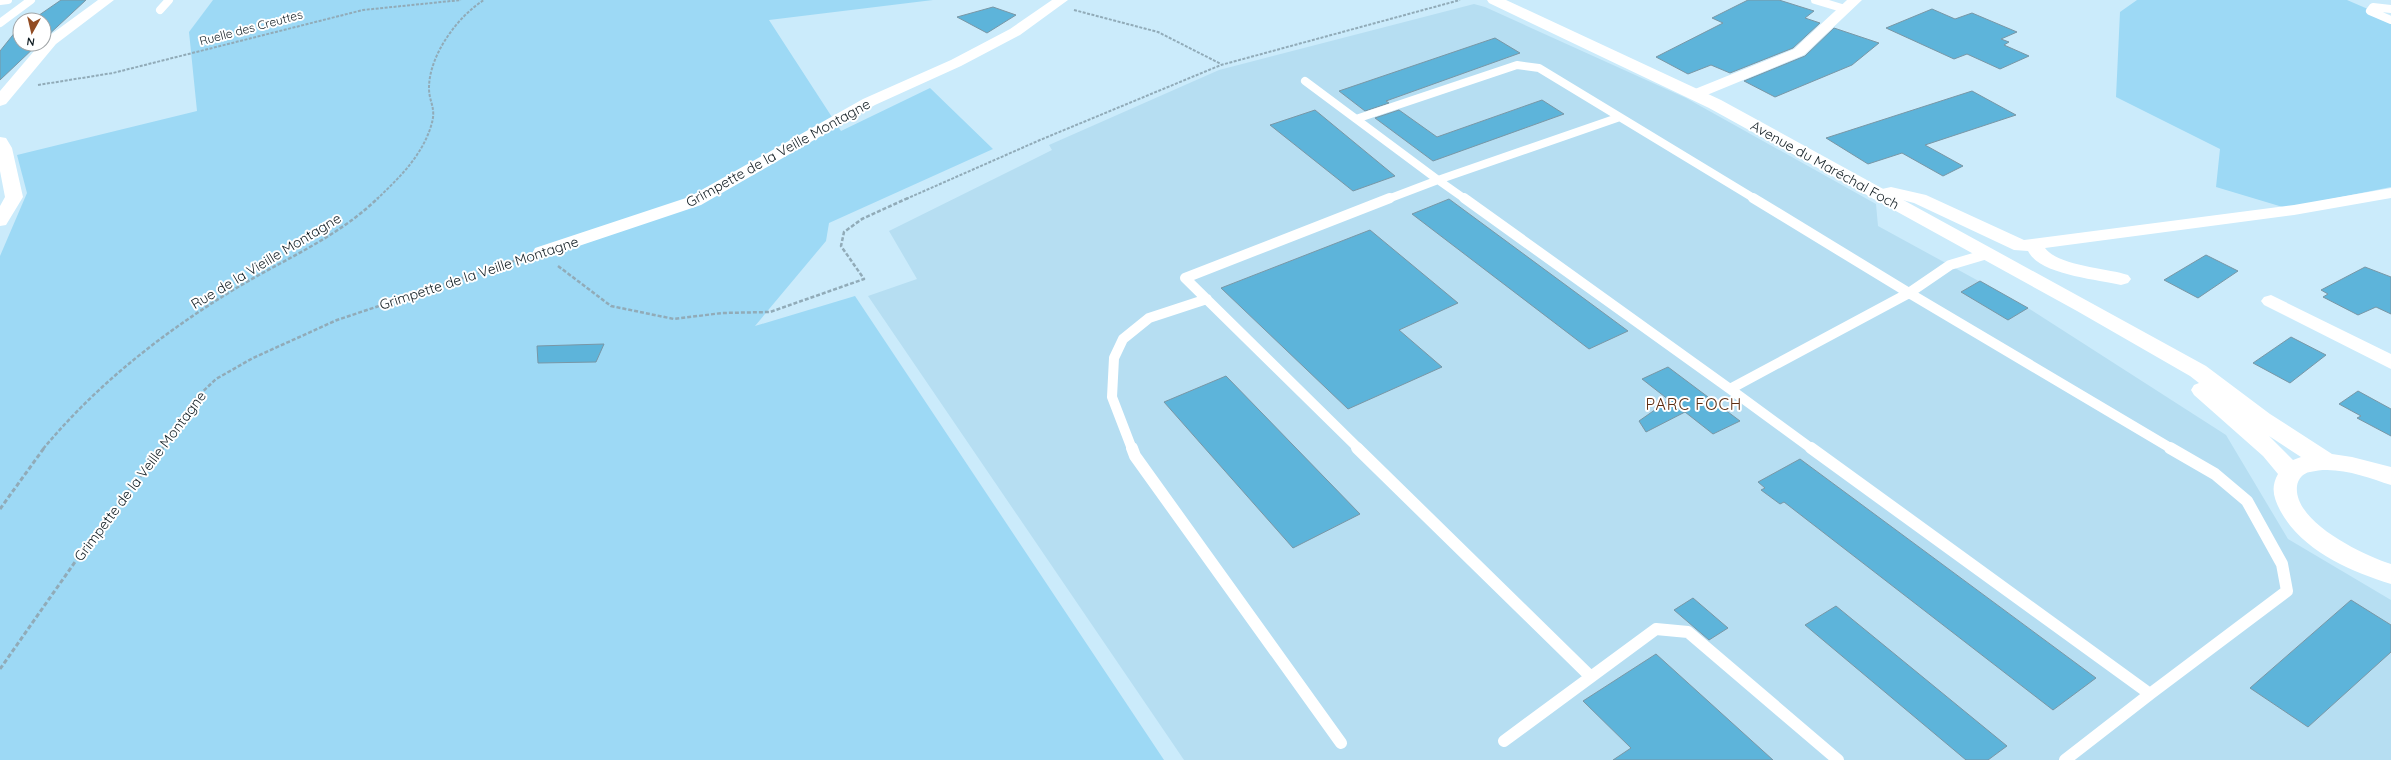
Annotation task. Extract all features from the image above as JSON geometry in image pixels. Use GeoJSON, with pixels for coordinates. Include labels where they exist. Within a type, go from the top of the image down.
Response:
{"type":"FeatureCollection","features":[{"type":"Feature","properties":{"kind":"main road","name":"Avenue du Maréchal Foch"},"geometry":{"type":"LineString","coordinates":[[1494,0],[1696,94],[2149,343]]}},
{"type":"Feature","properties":{"kind":"main road"},"geometry":{"type":"LineString","coordinates":[[2149,343],[2198,371],[2262,420],[2327,462]]}},
{"type":"Feature","properties":{"kind":"main road"},"geometry":{"type":"LineString","coordinates":[[2149,343],[2271,450],[2290,473]]}},
{"type":"Feature","properties":{"kind":"main road"},"geometry":{"type":"LineString","coordinates":[[2390,574],[2356,561],[2326,544],[2303,524],[2288,504],[2284,486],[2290,473],[2305,464],[2327,462],[2348,464],[2391,476]]}},
{"type":"Feature","properties":{"kind":"street"},"geometry":{"type":"LineString","coordinates":[[0,101],[51,41],[107,0]]}},
{"type":"Feature","properties":{"kind":"street","name":"Grimpette de la Veille Montagne"},"geometry":{"type":"LineString","coordinates":[[542,252],[695,201],[869,102],[956,63],[1015,32],[1060,1]]}},
{"type":"Feature","properties":{"kind":"street"},"geometry":{"type":"LineString","coordinates":[[1696,94],[1799,52],[1850,4]]}},
{"type":"Feature","properties":{"kind":"street"},"geometry":{"type":"LineString","coordinates":[[0,142],[4,148],[14,197],[0,221]]}},
{"type":"Feature","properties":{"kind":"street"},"geometry":{"type":"LineString","coordinates":[[1879,195],[1891,192],[1920,199],[1949,211],[2021,246],[2294,210],[2391,193]]}},
{"type":"Feature","properties":{"kind":"street"},"geometry":{"type":"LineString","coordinates":[[2034,245],[2036,252],[2041,258],[2051,263],[2111,274],[2121,279]]}},
{"type":"Feature","properties":{"kind":"street"},"geometry":{"type":"LineString","coordinates":[[2271,301],[2391,362]]}},
{"type":"Feature","properties":{"kind":"lane"},"geometry":{"type":"LineString","coordinates":[[0,1],[8,0]]}},
{"type":"Feature","properties":{"kind":"lane"},"geometry":{"type":"LineString","coordinates":[[0,23],[31,0]]}},
{"type":"Feature","properties":{"kind":"lane"},"geometry":{"type":"LineString","coordinates":[[160,10],[169,0]]}},
{"type":"Feature","properties":{"kind":"lane"},"geometry":{"type":"LineString","coordinates":[[1815,0],[1850,4]]}},
{"type":"Feature","properties":{"kind":"lane"},"geometry":{"type":"LineString","coordinates":[[2391,9],[2373,7],[2370,11],[2373,14],[2391,20]]}},
{"type":"Feature","properties":{"kind":"lane"},"geometry":{"type":"LineString","coordinates":[[1356,119],[1517,65],[1539,68],[1909,293],[2214,474],[2248,501],[2282,564],[2287,591],[2065,760]]}},
{"type":"Feature","properties":{"kind":"lane"},"geometry":{"type":"LineString","coordinates":[[1304,81],[1438,180],[1730,389],[2150,694]]}},
{"type":"Feature","properties":{"kind":"lane"},"geometry":{"type":"LineString","coordinates":[[1591,677],[1185,278],[1438,180],[1620,117]]}},
{"type":"Feature","properties":{"kind":"lane"},"geometry":{"type":"LineString","coordinates":[[1730,389],[1909,293],[1950,265],[1987,254]]}},
{"type":"Feature","properties":{"kind":"lane"},"geometry":{"type":"LineString","coordinates":[[1206,299],[1149,318],[1123,339],[1114,358],[1112,397],[1135,456],[1341,743]]}},
{"type":"Feature","properties":{"kind":"lane"},"geometry":{"type":"LineString","coordinates":[[1504,741],[1656,628],[1688,632],[1838,760]]}},
{"type":"Feature","properties":{"kind":"path","name":"Ruelle des Creuttes"},"geometry":{"type":"LineString","coordinates":[[47,83],[113,73],[363,10],[461,0]]}},
{"type":"Feature","properties":{"kind":"path","name":"Rue de la Vieille Montagne"},"geometry":{"type":"LineString","coordinates":[[0,509],[43,448],[99,390],[145,351],[218,299],[348,225],[396,181],[425,144],[435,110],[429,88],[442,48],[461,18],[484,0]]}},
{"type":"Feature","properties":{"kind":"path"},"geometry":{"type":"LineString","coordinates":[[542,252],[569,275],[611,306],[674,318],[722,313],[770,312],[826,294],[864,279],[841,246],[844,232],[862,219],[1040,140],[1221,64],[1460,0]]}},
{"type":"Feature","properties":{"kind":"path"},"geometry":{"type":"LineString","coordinates":[[1060,1],[1081,13],[1158,32],[1221,64]]}},
{"type":"Feature","properties":{"kind":"path","name":"Grimpette de la Veille Montagne"},"geometry":{"type":"LineString","coordinates":[[0,669],[96,532],[164,446],[195,399],[216,379],[253,358],[337,320],[542,252]]}},
{"type":"Feature","properties":{"kind":"shaded area"},"geometry":{"type":"Polygon","coordinates":[[[213,0],[933,0],[769,20],[841,131],[930,88],[993,149],[829,223],[826,241],[755,326],[855,296],[1164,760],[0,760],[0,256],[27,193],[17,155],[197,111],[189,32],[213,0]]]}},
{"type":"Feature","properties":{"kind":"shaded area"},"geometry":{"type":"Polygon","coordinates":[[[2137,0],[2347,0],[2391,19],[2391,187],[2286,208],[2216,187],[2220,149],[2116,97],[2120,12],[2137,0]]]}},
{"type":"Feature","properties":{"kind":"shaded area","name":"PARC FOCH"},"geometry":{"type":"Polygon","coordinates":[[[1474,4],[1485,7],[1686,98],[1876,204],[1878,226],[2028,308],[2226,435],[2288,539],[2391,600],[2391,760],[1184,760],[868,296],[917,279],[889,231],[1052,150],[1049,145],[1219,70],[1474,4]]]}},
{"type":"Feature","properties":{"kind":"building"},"geometry":{"type":"Polygon","coordinates":[[[61,0],[86,0],[52,32],[52,12],[44,12],[61,0]]]}},
{"type":"Feature","properties":{"kind":"building"},"geometry":{"type":"Polygon","coordinates":[[[1748,0],[1779,0],[1814,11],[1805,18],[1820,23],[1793,48],[1730,73],[1711,65],[1688,74],[1656,57],[1723,23],[1712,18],[1748,0]]]}},
{"type":"Feature","properties":{"kind":"building"},"geometry":{"type":"Polygon","coordinates":[[[993,7],[1016,15],[987,33],[957,17],[993,7]]]}},
{"type":"Feature","properties":{"kind":"building"},"geometry":{"type":"Polygon","coordinates":[[[1932,9],[1955,19],[1972,13],[2017,32],[2001,39],[2009,42],[2004,45],[2029,56],[2000,69],[1967,54],[1954,59],[1886,28],[1932,9]]]}},
{"type":"Feature","properties":{"kind":"building"},"geometry":{"type":"Polygon","coordinates":[[[1834,28],[1879,43],[1852,65],[1775,97],[1744,81],[1805,56],[1834,28]]]}},
{"type":"Feature","properties":{"kind":"building"},"geometry":{"type":"Polygon","coordinates":[[[12,36],[12,52],[30,52],[0,80],[0,51],[12,36]]]}},
{"type":"Feature","properties":{"kind":"building"},"geometry":{"type":"Polygon","coordinates":[[[1495,38],[1520,53],[1386,101],[1389,103],[1365,111],[1339,91],[1495,38]]]}},
{"type":"Feature","properties":{"kind":"building"},"geometry":{"type":"Polygon","coordinates":[[[1972,91],[2016,115],[1925,145],[1963,166],[1943,176],[1902,153],[1868,164],[1826,138],[1972,91]]]}},
{"type":"Feature","properties":{"kind":"building"},"geometry":{"type":"Polygon","coordinates":[[[1542,100],[1564,114],[1433,161],[1375,118],[1399,110],[1437,137],[1542,100]]]}},
{"type":"Feature","properties":{"kind":"building"},"geometry":{"type":"Polygon","coordinates":[[[1315,110],[1395,176],[1353,191],[1270,125],[1315,110]]]}},
{"type":"Feature","properties":{"kind":"building"},"geometry":{"type":"Polygon","coordinates":[[[1449,199],[1628,331],[1589,349],[1412,214],[1449,199]]]}},
{"type":"Feature","properties":{"kind":"building"},"geometry":{"type":"Polygon","coordinates":[[[1370,230],[1458,303],[1399,330],[1442,367],[1348,409],[1221,288],[1370,230]]]}},
{"type":"Feature","properties":{"kind":"building"},"geometry":{"type":"Polygon","coordinates":[[[2206,255],[2238,271],[2198,298],[2164,280],[2206,255]]]}},
{"type":"Feature","properties":{"kind":"building"},"geometry":{"type":"Polygon","coordinates":[[[2365,267],[2391,277],[2391,314],[2376,307],[2358,315],[2323,297],[2328,294],[2321,290],[2365,267]]]}},
{"type":"Feature","properties":{"kind":"building"},"geometry":{"type":"Polygon","coordinates":[[[1980,281],[2028,308],[2008,320],[1961,292],[1980,281]]]}},
{"type":"Feature","properties":{"kind":"building"},"geometry":{"type":"Polygon","coordinates":[[[2291,337],[2326,355],[2290,383],[2253,363],[2291,337]]]}},
{"type":"Feature","properties":{"kind":"building"},"geometry":{"type":"Polygon","coordinates":[[[604,344],[596,362],[538,363],[537,346],[604,344]]]}},
{"type":"Feature","properties":{"kind":"building"},"geometry":{"type":"Polygon","coordinates":[[[1668,367],[1740,421],[1713,434],[1685,412],[1646,432],[1639,421],[1669,400],[1642,379],[1668,367]]]}},
{"type":"Feature","properties":{"kind":"building"},"geometry":{"type":"Polygon","coordinates":[[[1226,376],[1360,514],[1293,548],[1164,402],[1226,376]]]}},
{"type":"Feature","properties":{"kind":"building"},"geometry":{"type":"Polygon","coordinates":[[[2358,391],[2391,409],[2391,436],[2357,418],[2361,416],[2339,404],[2358,391]]]}},
{"type":"Feature","properties":{"kind":"building"},"geometry":{"type":"Polygon","coordinates":[[[1800,459],[2096,678],[2053,710],[1784,502],[1780,504],[1761,490],[1765,488],[1758,482],[1800,459]]]}},
{"type":"Feature","properties":{"kind":"building"},"geometry":{"type":"Polygon","coordinates":[[[1693,598],[1728,628],[1709,640],[1674,610],[1693,598]]]}},
{"type":"Feature","properties":{"kind":"building"},"geometry":{"type":"Polygon","coordinates":[[[2351,600],[2391,625],[2391,652],[2308,727],[2250,688],[2351,600]]]}},
{"type":"Feature","properties":{"kind":"building"},"geometry":{"type":"Polygon","coordinates":[[[1836,606],[2007,746],[1988,760],[1966,760],[1805,625],[1836,606]]]}},
{"type":"Feature","properties":{"kind":"building"},"geometry":{"type":"Polygon","coordinates":[[[1656,654],[1773,760],[1613,760],[1631,748],[1583,701],[1656,654]]]}},
{"type":"Feature","properties":{"kind":"district","name":"PARC FOCH"},"geometry":{"type":"Point","coordinates":[1694,404]}}]}
